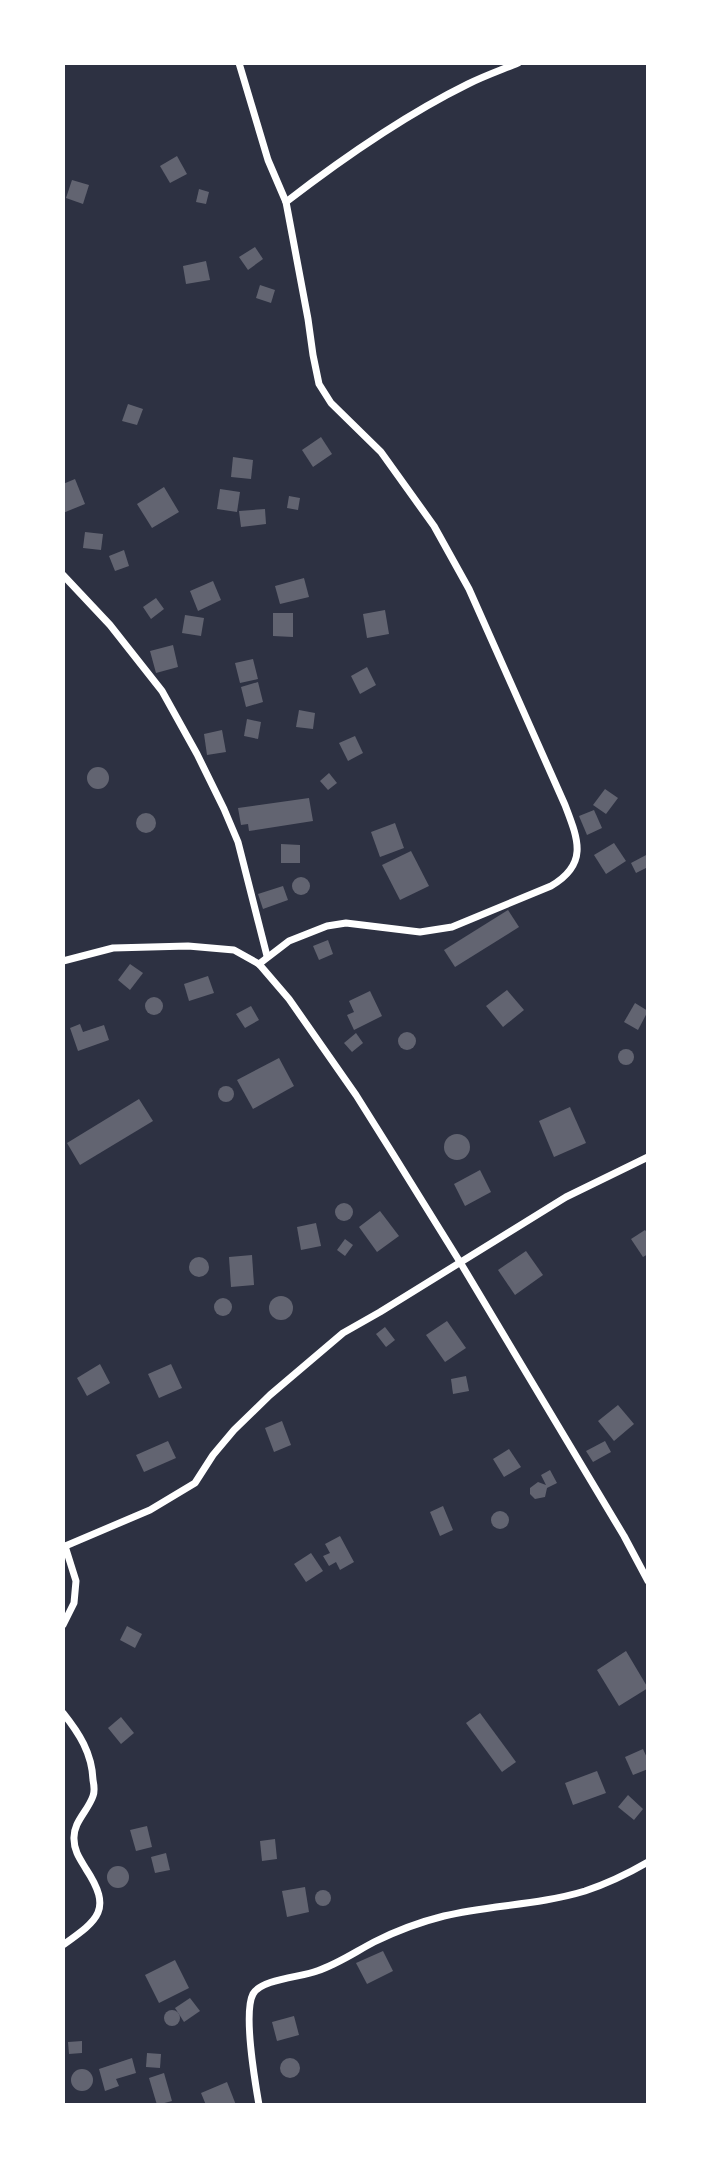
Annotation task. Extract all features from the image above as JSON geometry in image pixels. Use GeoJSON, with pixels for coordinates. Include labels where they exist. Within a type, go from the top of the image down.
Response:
{"type":"FeatureCollection","features":[{"type":"Feature","properties":{"kind":"street"},"geometry":{"type":"LineString","coordinates":[[239,63],[268,160],[286,202],[320,384],[331,404],[388,461],[434,526],[469,589],[565,805],[574,830],[577,853],[573,868],[565,878],[539,892],[452,927],[421,932],[346,923],[327,926],[289,941],[259,964]]}},
{"type":"Feature","properties":{"kind":"street"},"geometry":{"type":"LineString","coordinates":[[286,202],[325,172],[402,121],[468,84],[517,63]]}},
{"type":"Feature","properties":{"kind":"street"},"geometry":{"type":"LineString","coordinates":[[63,575],[110,625],[162,691],[197,754],[238,842],[267,956]]}},
{"type":"Feature","properties":{"kind":"street"},"geometry":{"type":"LineString","coordinates":[[63,961],[113,948],[188,946],[234,950],[259,964],[289,999],[356,1095],[460,1262],[624,1536],[648,1581]]}},
{"type":"Feature","properties":{"kind":"street"},"geometry":{"type":"LineString","coordinates":[[63,1625],[74,1603],[76,1581],[64,1546],[150,1510],[195,1483],[213,1454],[234,1430],[342,1333],[566,1197],[648,1157]]}},
{"type":"Feature","properties":{"kind":"street"},"geometry":{"type":"LineString","coordinates":[[63,1713],[80,1736],[93,1770],[94,1795],[74,1830],[74,1843],[77,1855],[95,1882],[102,1904],[96,1917],[84,1930],[63,1945]]}},
{"type":"Feature","properties":{"kind":"street"},"geometry":{"type":"LineString","coordinates":[[259,2105],[250,2031],[253,1995],[259,1987],[314,1973],[372,1943],[442,1916],[586,1891],[648,1862]]}},
{"type":"Feature","properties":{"kind":"building"},"geometry":{"type":"Polygon","coordinates":[[[177,156],[187,174],[170,183],[160,166],[177,156]]]}},
{"type":"Feature","properties":{"kind":"building"},"geometry":{"type":"Polygon","coordinates":[[[72,180],[89,185],[83,204],[66,198],[72,180]]]}},
{"type":"Feature","properties":{"kind":"building"},"geometry":{"type":"Polygon","coordinates":[[[199,189],[209,192],[206,204],[196,202],[199,189]]]}},
{"type":"Feature","properties":{"kind":"building"},"geometry":{"type":"Polygon","coordinates":[[[255,247],[263,259],[248,270],[239,257],[255,247]]]}},
{"type":"Feature","properties":{"kind":"building"},"geometry":{"type":"Polygon","coordinates":[[[206,261],[210,280],[186,284],[183,266],[206,261]]]}},
{"type":"Feature","properties":{"kind":"building"},"geometry":{"type":"Polygon","coordinates":[[[260,285],[275,290],[271,303],[256,298],[260,285]]]}},
{"type":"Feature","properties":{"kind":"building"},"geometry":{"type":"Polygon","coordinates":[[[128,404],[143,409],[137,425],[122,421],[128,404]]]}},
{"type":"Feature","properties":{"kind":"building"},"geometry":{"type":"Polygon","coordinates":[[[321,437],[332,454],[313,467],[302,450],[321,437]]]}},
{"type":"Feature","properties":{"kind":"building"},"geometry":{"type":"Polygon","coordinates":[[[233,457],[253,460],[251,479],[231,477],[233,457]]]}},
{"type":"Feature","properties":{"kind":"building"},"geometry":{"type":"Polygon","coordinates":[[[75,479],[85,504],[63,513],[63,484],[75,479]]]}},
{"type":"Feature","properties":{"kind":"building"},"geometry":{"type":"Polygon","coordinates":[[[164,487],[179,512],[152,528],[137,504],[164,487]]]}},
{"type":"Feature","properties":{"kind":"building"},"geometry":{"type":"Polygon","coordinates":[[[220,489],[240,492],[237,512],[217,509],[220,489]]]}},
{"type":"Feature","properties":{"kind":"building"},"geometry":{"type":"Polygon","coordinates":[[[289,496],[300,498],[298,510],[287,508],[289,496]]]}},
{"type":"Feature","properties":{"kind":"building"},"geometry":{"type":"Polygon","coordinates":[[[265,509],[266,524],[241,527],[239,511],[265,509]]]}},
{"type":"Feature","properties":{"kind":"building"},"geometry":{"type":"Polygon","coordinates":[[[85,532],[103,534],[101,550],[83,548],[85,532]]]}},
{"type":"Feature","properties":{"kind":"building"},"geometry":{"type":"Polygon","coordinates":[[[124,550],[129,566],[115,571],[109,556],[124,550]]]}},
{"type":"Feature","properties":{"kind":"building"},"geometry":{"type":"Polygon","coordinates":[[[304,578],[309,597],[280,604],[275,586],[304,578]]]}},
{"type":"Feature","properties":{"kind":"building"},"geometry":{"type":"Polygon","coordinates":[[[213,581],[221,600],[198,611],[190,591],[213,581]]]}},
{"type":"Feature","properties":{"kind":"building"},"geometry":{"type":"Polygon","coordinates":[[[156,598],[164,609],[151,619],[143,607],[156,598]]]}},
{"type":"Feature","properties":{"kind":"building"},"geometry":{"type":"Polygon","coordinates":[[[385,610],[389,634],[367,638],[363,614],[385,610]]]}},
{"type":"Feature","properties":{"kind":"building"},"geometry":{"type":"Polygon","coordinates":[[[273,613],[293,613],[293,637],[273,636],[273,613]]]}},
{"type":"Feature","properties":{"kind":"building"},"geometry":{"type":"Polygon","coordinates":[[[185,615],[204,618],[201,636],[182,633],[185,615]]]}},
{"type":"Feature","properties":{"kind":"building"},"geometry":{"type":"Polygon","coordinates":[[[173,645],[178,667],[156,673],[150,651],[173,645]]]}},
{"type":"Feature","properties":{"kind":"building"},"geometry":{"type":"Polygon","coordinates":[[[253,659],[258,679],[240,683],[235,663],[253,659]]]}},
{"type":"Feature","properties":{"kind":"building"},"geometry":{"type":"Polygon","coordinates":[[[367,667],[376,685],[360,694],[351,676],[367,667]]]}},
{"type":"Feature","properties":{"kind":"building"},"geometry":{"type":"Polygon","coordinates":[[[258,682],[263,702],[246,707],[241,687],[258,682]]]}},
{"type":"Feature","properties":{"kind":"building"},"geometry":{"type":"Polygon","coordinates":[[[299,710],[315,713],[313,729],[296,727],[299,710]]]}},
{"type":"Feature","properties":{"kind":"building"},"geometry":{"type":"Polygon","coordinates":[[[247,719],[261,722],[258,739],[244,736],[247,719]]]}},
{"type":"Feature","properties":{"kind":"building"},"geometry":{"type":"Polygon","coordinates":[[[222,730],[226,752],[207,755],[204,734],[222,730]]]}},
{"type":"Feature","properties":{"kind":"building"},"geometry":{"type":"Polygon","coordinates":[[[355,736],[363,753],[348,761],[339,743],[355,736]]]}},
{"type":"Feature","properties":{"kind":"building"},"geometry":{"type":"Polygon","coordinates":[[[98,767],[106,770],[109,778],[106,786],[98,789],[90,786],[87,778],[90,770],[98,767]]]}},
{"type":"Feature","properties":{"kind":"building"},"geometry":{"type":"Polygon","coordinates":[[[329,773],[337,783],[328,790],[320,781],[329,773]]]}},
{"type":"Feature","properties":{"kind":"building"},"geometry":{"type":"Polygon","coordinates":[[[605,789],[618,798],[606,814],[593,805],[605,789]]]}},
{"type":"Feature","properties":{"kind":"building"},"geometry":{"type":"Polygon","coordinates":[[[309,798],[313,821],[249,831],[248,824],[241,825],[238,808],[309,798]]]}},
{"type":"Feature","properties":{"kind":"building"},"geometry":{"type":"Polygon","coordinates":[[[594,810],[602,828],[587,835],[579,816],[594,810]]]}},
{"type":"Feature","properties":{"kind":"building"},"geometry":{"type":"Polygon","coordinates":[[[146,813],[153,816],[156,823],[153,830],[146,833],[139,830],[136,823],[139,816],[146,813]]]}},
{"type":"Feature","properties":{"kind":"building"},"geometry":{"type":"Polygon","coordinates":[[[395,823],[404,848],[380,857],[371,832],[395,823]]]}},
{"type":"Feature","properties":{"kind":"building"},"geometry":{"type":"Polygon","coordinates":[[[614,843],[626,861],[606,874],[594,855],[614,843]]]}},
{"type":"Feature","properties":{"kind":"building"},"geometry":{"type":"Polygon","coordinates":[[[281,844],[300,845],[300,863],[281,863],[281,844]]]}},
{"type":"Feature","properties":{"kind":"building"},"geometry":{"type":"Polygon","coordinates":[[[411,851],[429,886],[400,900],[382,865],[411,851]]]}},
{"type":"Feature","properties":{"kind":"building"},"geometry":{"type":"Polygon","coordinates":[[[648,854],[648,867],[636,873],[631,863],[648,854]]]}},
{"type":"Feature","properties":{"kind":"building"},"geometry":{"type":"Polygon","coordinates":[[[297,877],[305,877],[310,886],[308,893],[297,895],[292,890],[292,882],[297,877]]]}},
{"type":"Feature","properties":{"kind":"building"},"geometry":{"type":"Polygon","coordinates":[[[283,886],[288,900],[263,909],[258,894],[283,886]]]}},
{"type":"Feature","properties":{"kind":"building"},"geometry":{"type":"Polygon","coordinates":[[[508,910],[519,927],[455,967],[444,950],[508,910]]]}},
{"type":"Feature","properties":{"kind":"building"},"geometry":{"type":"Polygon","coordinates":[[[328,940],[333,954],[319,960],[313,946],[328,940]]]}},
{"type":"Feature","properties":{"kind":"building"},"geometry":{"type":"Polygon","coordinates":[[[130,964],[143,973],[130,990],[118,980],[130,964]]]}},
{"type":"Feature","properties":{"kind":"building"},"geometry":{"type":"Polygon","coordinates":[[[208,976],[214,993],[189,1001],[184,984],[208,976]]]}},
{"type":"Feature","properties":{"kind":"building"},"geometry":{"type":"Polygon","coordinates":[[[507,990],[524,1010],[503,1027],[486,1006],[507,990]]]}},
{"type":"Feature","properties":{"kind":"building"},"geometry":{"type":"Polygon","coordinates":[[[370,991],[382,1016],[354,1030],[347,1015],[354,1012],[349,1001],[370,991]]]}},
{"type":"Feature","properties":{"kind":"building"},"geometry":{"type":"Polygon","coordinates":[[[154,997],[160,1000],[163,1006],[160,1012],[154,1015],[148,1012],[145,1006],[148,1000],[154,997]]]}},
{"type":"Feature","properties":{"kind":"building"},"geometry":{"type":"Polygon","coordinates":[[[635,1003],[648,1011],[638,1030],[624,1022],[635,1003]]]}},
{"type":"Feature","properties":{"kind":"building"},"geometry":{"type":"Polygon","coordinates":[[[251,1006],[259,1020],[245,1028],[236,1014],[251,1006]]]}},
{"type":"Feature","properties":{"kind":"building"},"geometry":{"type":"Polygon","coordinates":[[[80,1024],[83,1032],[104,1025],[109,1040],[78,1051],[70,1028],[80,1024]]]}},
{"type":"Feature","properties":{"kind":"building"},"geometry":{"type":"Polygon","coordinates":[[[407,1032],[413,1035],[416,1041],[413,1047],[407,1050],[401,1047],[398,1041],[401,1035],[407,1032]]]}},
{"type":"Feature","properties":{"kind":"building"},"geometry":{"type":"Polygon","coordinates":[[[356,1033],[363,1043],[352,1052],[344,1043],[356,1033]]]}},
{"type":"Feature","properties":{"kind":"building"},"geometry":{"type":"Polygon","coordinates":[[[626,1049],[634,1057],[626,1065],[618,1057],[626,1049]]]}},
{"type":"Feature","properties":{"kind":"building"},"geometry":{"type":"Polygon","coordinates":[[[279,1058],[294,1086],[253,1109],[237,1080],[279,1058]]]}},
{"type":"Feature","properties":{"kind":"building"},"geometry":{"type":"Polygon","coordinates":[[[226,1086],[234,1094],[226,1102],[218,1094],[226,1086]]]}},
{"type":"Feature","properties":{"kind":"building"},"geometry":{"type":"Polygon","coordinates":[[[139,1099],[153,1121],[80,1165],[67,1143],[139,1099]]]}},
{"type":"Feature","properties":{"kind":"building"},"geometry":{"type":"Polygon","coordinates":[[[570,1107],[586,1143],[554,1157],[539,1121],[570,1107]]]}},
{"type":"Feature","properties":{"kind":"building"},"geometry":{"type":"Polygon","coordinates":[[[457,1134],[466,1138],[470,1147],[466,1156],[457,1160],[448,1156],[444,1147],[448,1138],[457,1134]]]}},
{"type":"Feature","properties":{"kind":"building"},"geometry":{"type":"Polygon","coordinates":[[[480,1170],[491,1192],[465,1206],[454,1184],[480,1170]]]}},
{"type":"Feature","properties":{"kind":"building"},"geometry":{"type":"Polygon","coordinates":[[[344,1203],[352,1208],[353,1212],[348,1220],[344,1221],[336,1216],[335,1212],[340,1204],[344,1203]]]}},
{"type":"Feature","properties":{"kind":"building"},"geometry":{"type":"Polygon","coordinates":[[[380,1211],[399,1236],[377,1252],[359,1227],[380,1211]]]}},
{"type":"Feature","properties":{"kind":"building"},"geometry":{"type":"Polygon","coordinates":[[[316,1223],[321,1246],[301,1250],[297,1227],[316,1223]]]}},
{"type":"Feature","properties":{"kind":"building"},"geometry":{"type":"Polygon","coordinates":[[[645,1230],[648,1234],[648,1254],[643,1257],[631,1239],[645,1230]]]}},
{"type":"Feature","properties":{"kind":"building"},"geometry":{"type":"Polygon","coordinates":[[[345,1239],[353,1245],[345,1256],[337,1250],[345,1239]]]}},
{"type":"Feature","properties":{"kind":"building"},"geometry":{"type":"Polygon","coordinates":[[[526,1251],[543,1275],[515,1295],[498,1270],[526,1251]]]}},
{"type":"Feature","properties":{"kind":"building"},"geometry":{"type":"Polygon","coordinates":[[[252,1255],[254,1285],[231,1287],[229,1257],[252,1255]]]}},
{"type":"Feature","properties":{"kind":"building"},"geometry":{"type":"Polygon","coordinates":[[[199,1257],[206,1260],[209,1267],[206,1274],[199,1277],[192,1274],[189,1267],[192,1260],[199,1257]]]}},
{"type":"Feature","properties":{"kind":"building"},"geometry":{"type":"Polygon","coordinates":[[[281,1296],[290,1299],[293,1308],[290,1317],[281,1320],[272,1317],[269,1308],[272,1299],[281,1296]]]}},
{"type":"Feature","properties":{"kind":"building"},"geometry":{"type":"Polygon","coordinates":[[[219,1298],[227,1298],[232,1307],[230,1314],[219,1316],[214,1311],[214,1303],[219,1298]]]}},
{"type":"Feature","properties":{"kind":"building"},"geometry":{"type":"Polygon","coordinates":[[[447,1321],[466,1348],[445,1362],[426,1335],[447,1321]]]}},
{"type":"Feature","properties":{"kind":"building"},"geometry":{"type":"Polygon","coordinates":[[[385,1327],[395,1340],[386,1347],[376,1334],[385,1327]]]}},
{"type":"Feature","properties":{"kind":"building"},"geometry":{"type":"Polygon","coordinates":[[[100,1364],[110,1383],[87,1396],[77,1378],[100,1364]]]}},
{"type":"Feature","properties":{"kind":"building"},"geometry":{"type":"Polygon","coordinates":[[[171,1364],[182,1388],[159,1398],[148,1374],[171,1364]]]}},
{"type":"Feature","properties":{"kind":"building"},"geometry":{"type":"Polygon","coordinates":[[[466,1376],[469,1391],[453,1394],[451,1379],[466,1376]]]}},
{"type":"Feature","properties":{"kind":"building"},"geometry":{"type":"Polygon","coordinates":[[[618,1405],[634,1424],[614,1441],[598,1421],[618,1405]]]}},
{"type":"Feature","properties":{"kind":"building"},"geometry":{"type":"Polygon","coordinates":[[[282,1421],[291,1445],[274,1452],[265,1428],[282,1421]]]}},
{"type":"Feature","properties":{"kind":"building"},"geometry":{"type":"Polygon","coordinates":[[[168,1441],[176,1458],[144,1472],[136,1455],[168,1441]]]}},
{"type":"Feature","properties":{"kind":"building"},"geometry":{"type":"Polygon","coordinates":[[[605,1441],[611,1452],[593,1462],[586,1451],[605,1441]]]}},
{"type":"Feature","properties":{"kind":"building"},"geometry":{"type":"Polygon","coordinates":[[[509,1449],[521,1467],[504,1477],[493,1459],[509,1449]]]}},
{"type":"Feature","properties":{"kind":"building"},"geometry":{"type":"Polygon","coordinates":[[[550,1470],[557,1483],[547,1488],[545,1497],[535,1499],[530,1494],[530,1488],[538,1482],[546,1485],[541,1475],[550,1470]]]}},
{"type":"Feature","properties":{"kind":"building"},"geometry":{"type":"Polygon","coordinates":[[[443,1506],[453,1530],[440,1536],[430,1512],[443,1506]]]}},
{"type":"Feature","properties":{"kind":"building"},"geometry":{"type":"Polygon","coordinates":[[[496,1511],[504,1511],[509,1520],[507,1527],[496,1529],[491,1524],[491,1516],[496,1511]]]}},
{"type":"Feature","properties":{"kind":"building"},"geometry":{"type":"Polygon","coordinates":[[[340,1536],[354,1562],[340,1570],[336,1562],[329,1566],[323,1556],[330,1553],[325,1544],[340,1536]]]}},
{"type":"Feature","properties":{"kind":"building"},"geometry":{"type":"Polygon","coordinates":[[[311,1553],[323,1571],[306,1582],[294,1564],[311,1553]]]}},
{"type":"Feature","properties":{"kind":"building"},"geometry":{"type":"Polygon","coordinates":[[[127,1626],[142,1634],[135,1648],[120,1640],[127,1626]]]}},
{"type":"Feature","properties":{"kind":"building"},"geometry":{"type":"Polygon","coordinates":[[[626,1651],[648,1688],[619,1706],[597,1670],[626,1651]]]}},
{"type":"Feature","properties":{"kind":"building"},"geometry":{"type":"Polygon","coordinates":[[[480,1713],[516,1762],[502,1772],[466,1723],[480,1713]]]}},
{"type":"Feature","properties":{"kind":"building"},"geometry":{"type":"Polygon","coordinates":[[[121,1717],[134,1733],[121,1744],[108,1728],[121,1717]]]}},
{"type":"Feature","properties":{"kind":"building"},"geometry":{"type":"Polygon","coordinates":[[[643,1749],[648,1760],[648,1769],[633,1775],[625,1757],[643,1749]]]}},
{"type":"Feature","properties":{"kind":"building"},"geometry":{"type":"Polygon","coordinates":[[[597,1771],[606,1793],[573,1805],[565,1783],[597,1771]]]}},
{"type":"Feature","properties":{"kind":"building"},"geometry":{"type":"Polygon","coordinates":[[[628,1795],[643,1809],[634,1820],[618,1807],[628,1795]]]}},
{"type":"Feature","properties":{"kind":"building"},"geometry":{"type":"Polygon","coordinates":[[[147,1826],[152,1847],[136,1851],[130,1830],[147,1826]]]}},
{"type":"Feature","properties":{"kind":"building"},"geometry":{"type":"Polygon","coordinates":[[[275,1839],[277,1859],[262,1861],[260,1841],[275,1839]]]}},
{"type":"Feature","properties":{"kind":"building"},"geometry":{"type":"Polygon","coordinates":[[[166,1853],[170,1870],[155,1873],[151,1857],[166,1853]]]}},
{"type":"Feature","properties":{"kind":"building"},"geometry":{"type":"Polygon","coordinates":[[[118,1866],[126,1869],[129,1877],[126,1885],[118,1888],[110,1885],[107,1877],[110,1869],[118,1866]]]}},
{"type":"Feature","properties":{"kind":"building"},"geometry":{"type":"Polygon","coordinates":[[[305,1887],[309,1912],[287,1917],[282,1891],[305,1887]]]}},
{"type":"Feature","properties":{"kind":"building"},"geometry":{"type":"Polygon","coordinates":[[[320,1890],[326,1890],[331,1898],[329,1904],[320,1906],[315,1901],[315,1895],[320,1890]]]}},
{"type":"Feature","properties":{"kind":"building"},"geometry":{"type":"Polygon","coordinates":[[[383,1951],[393,1971],[367,1984],[356,1963],[383,1951]]]}},
{"type":"Feature","properties":{"kind":"building"},"geometry":{"type":"Polygon","coordinates":[[[175,1960],[189,1988],[159,2003],[145,1975],[175,1960]]]}},
{"type":"Feature","properties":{"kind":"building"},"geometry":{"type":"Polygon","coordinates":[[[190,1998],[200,2011],[184,2022],[175,2008],[190,1998]]]}},
{"type":"Feature","properties":{"kind":"building"},"geometry":{"type":"Polygon","coordinates":[[[172,2010],[180,2018],[172,2026],[164,2018],[172,2010]]]}},
{"type":"Feature","properties":{"kind":"building"},"geometry":{"type":"Polygon","coordinates":[[[294,2016],[299,2035],[277,2041],[272,2022],[294,2016]]]}},
{"type":"Feature","properties":{"kind":"building"},"geometry":{"type":"Polygon","coordinates":[[[82,2041],[82,2053],[69,2054],[68,2042],[82,2041]]]}},
{"type":"Feature","properties":{"kind":"building"},"geometry":{"type":"Polygon","coordinates":[[[147,2053],[161,2054],[160,2068],[146,2067],[147,2053]]]}},
{"type":"Feature","properties":{"kind":"building"},"geometry":{"type":"Polygon","coordinates":[[[132,2058],[136,2073],[116,2079],[119,2086],[105,2091],[99,2069],[132,2058]]]}},
{"type":"Feature","properties":{"kind":"building"},"geometry":{"type":"Polygon","coordinates":[[[290,2058],[297,2061],[300,2068],[297,2075],[290,2078],[283,2075],[280,2068],[283,2061],[290,2058]]]}},
{"type":"Feature","properties":{"kind":"building"},"geometry":{"type":"Polygon","coordinates":[[[82,2069],[90,2072],[93,2080],[90,2088],[82,2091],[74,2088],[71,2080],[74,2072],[82,2069]]]}},
{"type":"Feature","properties":{"kind":"building"},"geometry":{"type":"Polygon","coordinates":[[[164,2073],[172,2101],[157,2105],[149,2078],[164,2073]]]}},
{"type":"Feature","properties":{"kind":"building"},"geometry":{"type":"Polygon","coordinates":[[[227,2082],[236,2105],[206,2105],[201,2093],[227,2082]]]}}]}
